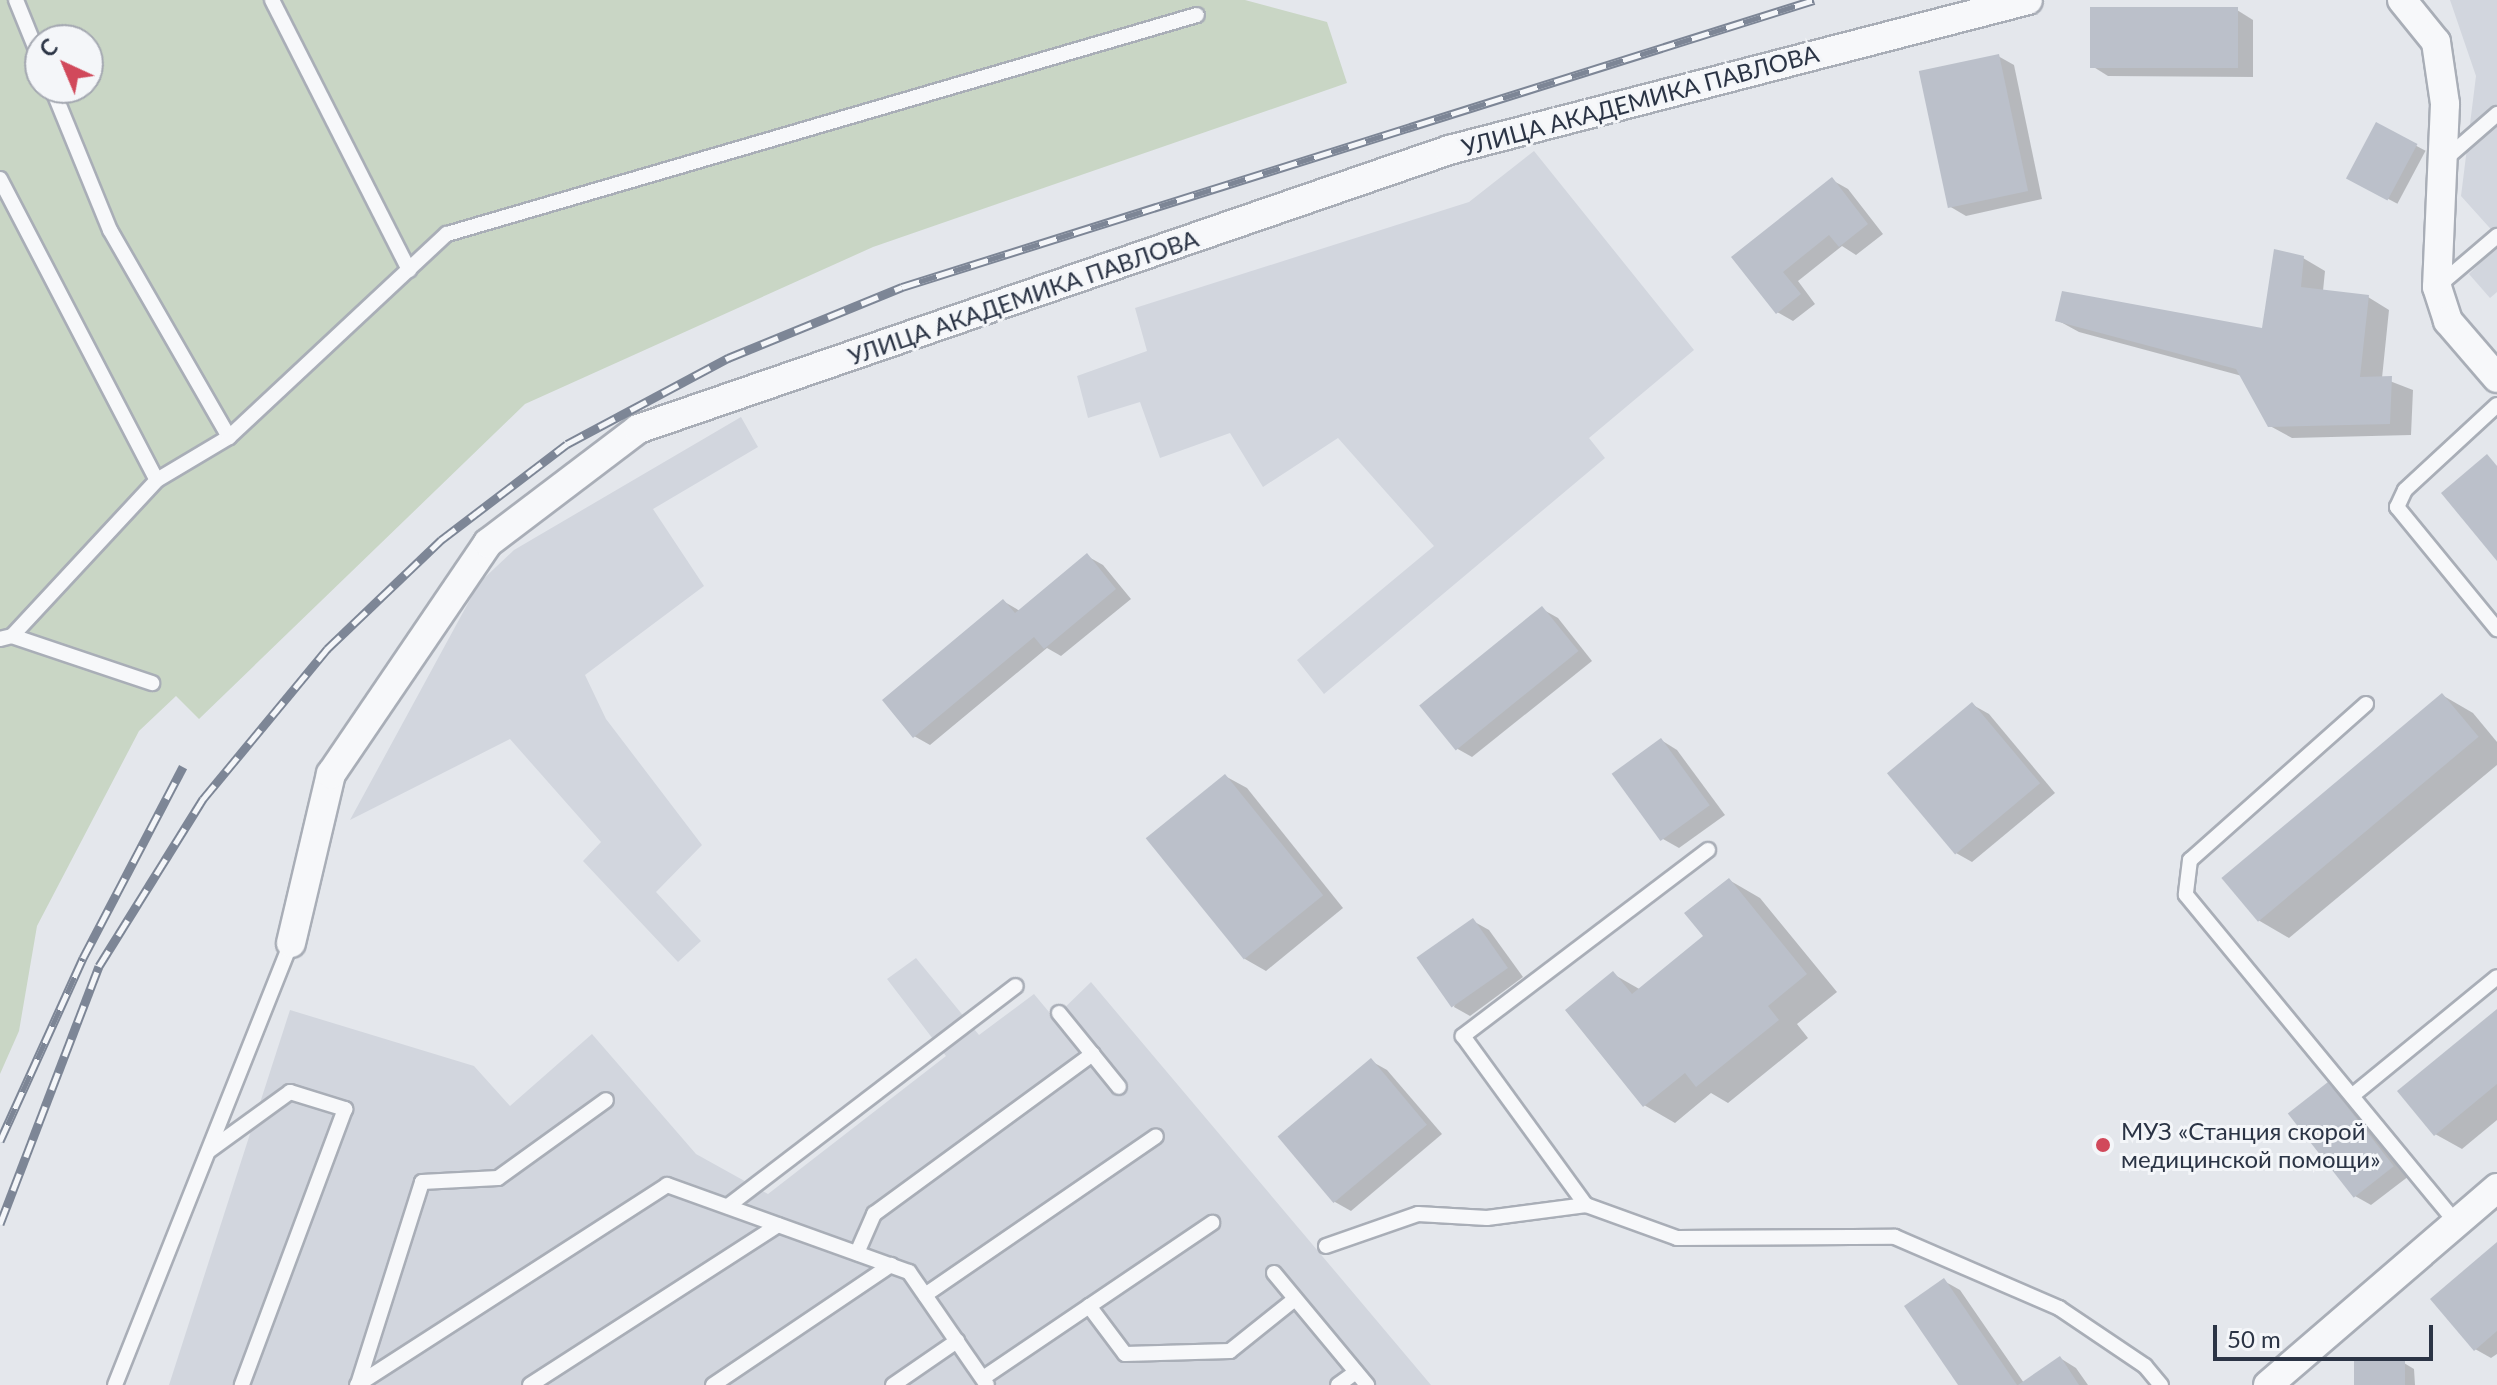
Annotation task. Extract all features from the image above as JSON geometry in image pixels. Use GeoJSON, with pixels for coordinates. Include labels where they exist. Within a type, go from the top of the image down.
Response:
{"type":"FeatureCollection","features":[{"type":"Feature","properties":{"kind":"street","name":"УЛИЦА АКАДЕМИКА ПАВЛОВА"},"geometry":{"type":"LineString","coordinates":[[291,943],[331,774],[488,543],[638,429],[1449,150],[2028,0]]}},
{"type":"Feature","properties":{"kind":"street"},"geometry":{"type":"LineString","coordinates":[[2402,0],[2436,42],[2445,104],[2437,287],[2448,321],[2497,378]]}},
{"type":"Feature","properties":{"kind":"street"},"geometry":{"type":"LineString","coordinates":[[2268,1385],[2497,1188]]}},
{"type":"Feature","properties":{"kind":"lane"},"geometry":{"type":"LineString","coordinates":[[16,0],[26,24]]}},
{"type":"Feature","properties":{"kind":"lane"},"geometry":{"type":"LineString","coordinates":[[272,0],[409,270]]}},
{"type":"Feature","properties":{"kind":"lane"},"geometry":{"type":"LineString","coordinates":[[152,683],[6,637],[157,480],[229,437],[447,234],[1197,15]]}},
{"type":"Feature","properties":{"kind":"lane"},"geometry":{"type":"LineString","coordinates":[[59,104],[110,230],[229,437]]}},
{"type":"Feature","properties":{"kind":"lane"},"geometry":{"type":"LineString","coordinates":[[2443,161],[2497,114]]}},
{"type":"Feature","properties":{"kind":"lane"},"geometry":{"type":"LineString","coordinates":[[0,179],[157,480]]}},
{"type":"Feature","properties":{"kind":"lane"},"geometry":{"type":"LineString","coordinates":[[2437,287],[2497,236]]}},
{"type":"Feature","properties":{"kind":"lane"},"geometry":{"type":"LineString","coordinates":[[2497,405],[2405,490],[2397,507],[2497,629]]}},
{"type":"Feature","properties":{"kind":"lane"},"geometry":{"type":"LineString","coordinates":[[2366,704],[2190,860],[2185,875],[2186,895],[2456,1222]]}},
{"type":"Feature","properties":{"kind":"lane"},"geometry":{"type":"LineString","coordinates":[[1586,1205],[1463,1036],[1708,850]]}},
{"type":"Feature","properties":{"kind":"lane"},"geometry":{"type":"LineString","coordinates":[[115,1385],[291,943]]}},
{"type":"Feature","properties":{"kind":"lane"},"geometry":{"type":"LineString","coordinates":[[2353,1095],[2497,977]]}},
{"type":"Feature","properties":{"kind":"lane"},"geometry":{"type":"LineString","coordinates":[[728,1206],[1016,986]]}},
{"type":"Feature","properties":{"kind":"lane"},"geometry":{"type":"LineString","coordinates":[[1059,1013],[1119,1087]]}},
{"type":"Feature","properties":{"kind":"lane"},"geometry":{"type":"LineString","coordinates":[[857,1253],[874,1214],[1093,1054]]}},
{"type":"Feature","properties":{"kind":"lane"},"geometry":{"type":"LineString","coordinates":[[208,1151],[290,1092],[345,1109],[242,1385]]}},
{"type":"Feature","properties":{"kind":"lane"},"geometry":{"type":"LineString","coordinates":[[358,1385],[422,1182],[498,1178],[606,1100]]}},
{"type":"Feature","properties":{"kind":"lane"},"geometry":{"type":"LineString","coordinates":[[925,1295],[1156,1136]]}},
{"type":"Feature","properties":{"kind":"lane"},"geometry":{"type":"LineString","coordinates":[[358,1385],[667,1185],[909,1272],[985,1382],[1089,1306],[1212,1223]]}},
{"type":"Feature","properties":{"kind":"lane"},"geometry":{"type":"LineString","coordinates":[[1326,1246],[1418,1214],[1487,1218],[1586,1205],[1677,1238],[1895,1237],[2059,1308],[2145,1366],[2161,1385]]}},
{"type":"Feature","properties":{"kind":"lane"},"geometry":{"type":"LineString","coordinates":[[530,1385],[778,1225]]}},
{"type":"Feature","properties":{"kind":"lane"},"geometry":{"type":"LineString","coordinates":[[713,1385],[891,1265]]}},
{"type":"Feature","properties":{"kind":"lane"},"geometry":{"type":"LineString","coordinates":[[1274,1273],[1367,1385]]}},
{"type":"Feature","properties":{"kind":"lane"},"geometry":{"type":"LineString","coordinates":[[1089,1306],[1125,1354],[1215,1352],[1230,1351],[1295,1299]]}},
{"type":"Feature","properties":{"kind":"lane"},"geometry":{"type":"LineString","coordinates":[[893,1385],[957,1341]]}},
{"type":"Feature","properties":{"kind":"lane"},"geometry":{"type":"LineString","coordinates":[[1338,1385],[1356,1372]]}},
{"type":"Feature","properties":{"kind":"shaded area"},"geometry":{"type":"Polygon","coordinates":[[[2450,0],[2497,0],[2497,236],[2461,196],[2476,76],[2450,0]]]}},
{"type":"Feature","properties":{"kind":"shaded area"},"geometry":{"type":"Polygon","coordinates":[[[1534,151],[1694,350],[1589,438],[1605,458],[1324,694],[1297,660],[1434,546],[1338,438],[1263,487],[1230,433],[1160,458],[1140,402],[1088,418],[1077,376],[1147,351],[1135,308],[1469,202],[1534,151]]]}},
{"type":"Feature","properties":{"kind":"shaded area"},"geometry":{"type":"Polygon","coordinates":[[[2497,246],[2497,292],[2490,298],[2469,274],[2497,246]]]}},
{"type":"Feature","properties":{"kind":"shaded area"},"geometry":{"type":"Polygon","coordinates":[[[741,417],[758,447],[653,509],[704,586],[585,675],[606,719],[702,845],[656,892],[701,941],[678,962],[583,861],[601,842],[510,739],[350,820],[479,583],[514,550],[741,417]]]}},
{"type":"Feature","properties":{"kind":"shaded area"},"geometry":{"type":"Polygon","coordinates":[[[916,958],[979,1035],[1034,994],[1054,1018],[1091,982],[1431,1385],[169,1385],[290,1010],[474,1066],[510,1106],[592,1034],[696,1154],[768,1194],[946,1056],[887,979],[916,958]]]}},
{"type":"Feature","properties":{"kind":"green space"},"geometry":{"type":"Polygon","coordinates":[[[0,0],[1245,0],[1327,22],[1347,83],[873,247],[525,404],[199,719],[176,696],[139,731],[37,926],[19,1031],[0,1074],[0,0]]]}},
{"type":"Feature","properties":{"kind":"building"},"geometry":{"type":"Polygon","coordinates":[[[2090,7],[2238,7],[2238,68],[2090,68],[2090,7]]]}},
{"type":"Feature","properties":{"kind":"building"},"geometry":{"type":"Polygon","coordinates":[[[1999,54],[2028,191],[1948,208],[1919,71],[1999,54]]]}},
{"type":"Feature","properties":{"kind":"building"},"geometry":{"type":"Polygon","coordinates":[[[2376,122],[2417,144],[2387,201],[2346,179],[2376,122]]]}},
{"type":"Feature","properties":{"kind":"building"},"geometry":{"type":"Polygon","coordinates":[[[1832,177],[1868,224],[1839,247],[1829,235],[1783,272],[1801,294],[1776,314],[1731,257],[1832,177]]]}},
{"type":"Feature","properties":{"kind":"building"},"geometry":{"type":"Polygon","coordinates":[[[2274,249],[2304,256],[2301,287],[2369,295],[2360,377],[2392,376],[2390,424],[2268,427],[2236,369],[2055,321],[2062,291],[2262,328],[2274,249]]]}},
{"type":"Feature","properties":{"kind":"building"},"geometry":{"type":"Polygon","coordinates":[[[2487,454],[2497,466],[2497,561],[2441,493],[2487,454]]]}},
{"type":"Feature","properties":{"kind":"building"},"geometry":{"type":"Polygon","coordinates":[[[1087,553],[1116,589],[1044,649],[1034,637],[913,738],[882,700],[1003,599],[1015,613],[1087,553]]]}},
{"type":"Feature","properties":{"kind":"building"},"geometry":{"type":"Polygon","coordinates":[[[1542,606],[1579,651],[1456,751],[1419,705],[1542,606]]]}},
{"type":"Feature","properties":{"kind":"building"},"geometry":{"type":"Polygon","coordinates":[[[2442,693],[2479,737],[2258,922],[2221,878],[2442,693]]]}},
{"type":"Feature","properties":{"kind":"building"},"geometry":{"type":"Polygon","coordinates":[[[1972,702],[2040,783],[1955,855],[1887,773],[1972,702]]]}},
{"type":"Feature","properties":{"kind":"building"},"geometry":{"type":"Polygon","coordinates":[[[1661,738],[1710,805],[1660,841],[1612,774],[1661,738]]]}},
{"type":"Feature","properties":{"kind":"building"},"geometry":{"type":"Polygon","coordinates":[[[1225,774],[1323,895],[1244,959],[1146,838],[1225,774]]]}},
{"type":"Feature","properties":{"kind":"building"},"geometry":{"type":"Polygon","coordinates":[[[1729,878],[1807,974],[1768,1006],[1779,1020],[1696,1087],[1685,1073],[1643,1107],[1565,1010],[1613,971],[1632,994],[1703,936],[1684,913],[1729,878]]]}},
{"type":"Feature","properties":{"kind":"building"},"geometry":{"type":"Polygon","coordinates":[[[1473,918],[1508,968],[1451,1008],[1416,958],[1473,918]]]}},
{"type":"Feature","properties":{"kind":"building"},"geometry":{"type":"Polygon","coordinates":[[[2497,1009],[2497,1084],[2434,1136],[2397,1091],[2497,1009]]]}},
{"type":"Feature","properties":{"kind":"building"},"geometry":{"type":"Polygon","coordinates":[[[1371,1058],[1427,1125],[1333,1203],[1278,1136],[1371,1058]]]}},
{"type":"Feature","properties":{"kind":"building"},"geometry":{"type":"Polygon","coordinates":[[[2328,1082],[2394,1166],[2354,1198],[2288,1113],[2328,1082]]]}},
{"type":"Feature","properties":{"kind":"building"},"geometry":{"type":"Polygon","coordinates":[[[2497,1242],[2497,1331],[2474,1351],[2430,1299],[2497,1242]]]}},
{"type":"Feature","properties":{"kind":"building"},"geometry":{"type":"Polygon","coordinates":[[[1944,1278],[2017,1385],[1958,1385],[1904,1306],[1944,1278]]]}},
{"type":"Feature","properties":{"kind":"building"},"geometry":{"type":"Polygon","coordinates":[[[2060,1356],[2079,1385],[2018,1385],[2060,1356]]]}},
{"type":"Feature","properties":{"kind":"building"},"geometry":{"type":"Polygon","coordinates":[[[2354,1361],[2405,1361],[2405,1385],[2354,1385],[2354,1361]]]}},
{"type":"Feature","properties":{"kind":"railway"},"geometry":{"type":"LineString","coordinates":[[0,1224],[99,966],[203,799],[327,649],[441,540],[567,444],[728,358],[902,287],[1814,0]]}},
{"type":"Feature","properties":{"kind":"railway"},"geometry":{"type":"LineString","coordinates":[[0,1141],[83,958],[183,767]]}},
{"type":"Feature","properties":{"kind":"place","name":"МУЗ «Станция скорой медицинской помощи»"},"geometry":{"type":"Point","coordinates":[2103,1145]}}]}
